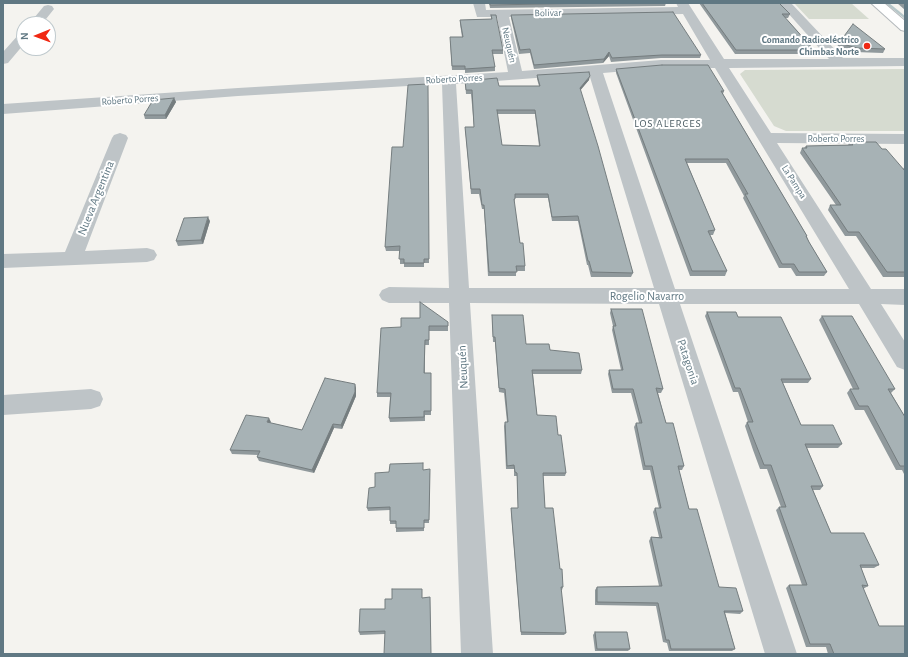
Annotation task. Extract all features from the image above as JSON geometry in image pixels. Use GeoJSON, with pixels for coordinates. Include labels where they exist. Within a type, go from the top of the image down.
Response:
{"type":"FeatureCollection","features":[{"type":"Feature","properties":{"kind":"main road"},"geometry":{"type":"LineString","coordinates":[[877,3],[905,27]]}},
{"type":"Feature","properties":{"kind":"street"},"geometry":{"type":"LineString","coordinates":[[785,3],[840,63]]}},
{"type":"Feature","properties":{"kind":"street","name":"Bolivar"},"geometry":{"type":"LineString","coordinates":[[480,8],[502,13],[582,7],[684,7]]}},
{"type":"Feature","properties":{"kind":"street","name":"La Pampa"},"geometry":{"type":"LineString","coordinates":[[684,7],[905,361]]}},
{"type":"Feature","properties":{"kind":"street"},"geometry":{"type":"LineString","coordinates":[[42,16],[48,9]]}},
{"type":"Feature","properties":{"kind":"street","name":"Neuquén"},"geometry":{"type":"LineString","coordinates":[[502,13],[516,76]]}},
{"type":"Feature","properties":{"kind":"street"},"geometry":{"type":"LineString","coordinates":[[3,60],[16,45]]}},
{"type":"Feature","properties":{"kind":"street","name":"Roberto Porres"},"geometry":{"type":"LineString","coordinates":[[3,110],[238,92],[516,76],[660,64],[905,62]]}},
{"type":"Feature","properties":{"kind":"street","name":"Patagonia"},"geometry":{"type":"LineString","coordinates":[[595,70],[781,654]]}},
{"type":"Feature","properties":{"kind":"street","name":"Neuquén"},"geometry":{"type":"LineString","coordinates":[[449,80],[477,654]]}},
{"type":"Feature","properties":{"kind":"street","name":"Nueva Argentina"},"geometry":{"type":"LineString","coordinates":[[72,258],[120,138]]}},
{"type":"Feature","properties":{"kind":"street","name":"Roberto Porres"},"geometry":{"type":"LineString","coordinates":[[767,138],[902,143]]}},
{"type":"Feature","properties":{"kind":"street"},"geometry":{"type":"LineString","coordinates":[[3,261],[147,255]]}},
{"type":"Feature","properties":{"kind":"street","name":"Rogelio Navarro"},"geometry":{"type":"LineString","coordinates":[[389,295],[905,296]]}},
{"type":"Feature","properties":{"kind":"street"},"geometry":{"type":"LineString","coordinates":[[3,405],[91,399]]}},
{"type":"Feature","properties":{"kind":"shaded area"},"geometry":{"type":"Polygon","coordinates":[[[794,3],[851,3],[869,19],[809,19],[794,3]]]}},
{"type":"Feature","properties":{"kind":"shaded area"},"geometry":{"type":"Polygon","coordinates":[[[905,69],[905,131],[786,131],[774,126],[740,74],[745,70],[905,69]]]}},
{"type":"Feature","properties":{"kind":"building"},"geometry":{"type":"Polygon","coordinates":[[[490,3],[600,3],[490,5],[490,3]]]}},
{"type":"Feature","properties":{"kind":"building"},"geometry":{"type":"Polygon","coordinates":[[[702,3],[779,3],[790,14],[782,14],[814,50],[736,50],[702,3]]]}},
{"type":"Feature","properties":{"kind":"building"},"geometry":{"type":"Polygon","coordinates":[[[673,12],[701,55],[662,55],[612,58],[609,52],[604,59],[534,65],[530,49],[520,50],[511,15],[673,12]]]}},
{"type":"Feature","properties":{"kind":"building"},"geometry":{"type":"Polygon","coordinates":[[[491,15],[496,15],[503,50],[492,50],[495,67],[465,69],[465,66],[452,66],[450,37],[463,37],[460,20],[492,19],[491,15]]]}},
{"type":"Feature","properties":{"kind":"building"},"geometry":{"type":"Polygon","coordinates":[[[853,24],[885,49],[857,48],[839,43],[853,24]]]}},
{"type":"Feature","properties":{"kind":"building"},"geometry":{"type":"Polygon","coordinates":[[[662,65],[708,65],[724,91],[721,91],[827,272],[799,272],[794,264],[782,264],[745,194],[748,194],[728,159],[685,159],[715,230],[708,231],[727,271],[692,271],[616,69],[662,65]]]}},
{"type":"Feature","properties":{"kind":"building"},"geometry":{"type":"Polygon","coordinates":[[[589,72],[590,76],[580,88],[598,146],[633,273],[592,272],[588,261],[578,216],[552,217],[548,194],[515,194],[514,199],[520,243],[523,243],[525,266],[516,266],[517,272],[489,272],[484,205],[482,205],[480,189],[471,189],[465,127],[474,127],[472,90],[466,90],[465,81],[497,78],[499,86],[540,86],[537,75],[589,72]],[[497,110],[502,145],[540,146],[535,110],[497,110]]]}},
{"type":"Feature","properties":{"kind":"building"},"geometry":{"type":"Polygon","coordinates":[[[428,84],[429,259],[424,259],[424,263],[404,263],[404,259],[399,259],[400,246],[385,247],[392,147],[403,147],[408,85],[428,84]]]}},
{"type":"Feature","properties":{"kind":"building"},"geometry":{"type":"Polygon","coordinates":[[[174,98],[165,115],[144,115],[153,100],[174,98]]]}},
{"type":"Feature","properties":{"kind":"building"},"geometry":{"type":"Polygon","coordinates":[[[850,142],[876,142],[882,149],[886,149],[905,171],[905,272],[887,272],[859,232],[848,232],[830,205],[841,205],[802,148],[807,148],[806,146],[853,145],[850,142]]]}},
{"type":"Feature","properties":{"kind":"building"},"geometry":{"type":"Polygon","coordinates":[[[208,217],[201,240],[176,241],[184,218],[208,217]]]}},
{"type":"Feature","properties":{"kind":"building"},"geometry":{"type":"Polygon","coordinates":[[[420,302],[448,322],[448,326],[429,326],[429,340],[425,340],[424,373],[431,373],[431,411],[424,411],[424,417],[389,418],[391,393],[377,393],[381,328],[401,327],[401,318],[420,318],[420,302]]]}},
{"type":"Feature","properties":{"kind":"building"},"geometry":{"type":"Polygon","coordinates":[[[611,309],[642,309],[663,389],[656,388],[666,423],[673,423],[684,466],[678,466],[689,509],[697,509],[719,587],[736,588],[743,611],[724,611],[735,649],[671,649],[669,640],[666,640],[658,603],[597,602],[597,587],[662,586],[651,537],[662,538],[655,508],[661,508],[652,466],[645,466],[636,423],[642,423],[633,389],[613,389],[609,370],[623,370],[613,326],[616,326],[611,309]]]}},
{"type":"Feature","properties":{"kind":"building"},"geometry":{"type":"Polygon","coordinates":[[[707,312],[736,312],[738,317],[781,317],[811,379],[781,379],[801,425],[833,425],[842,444],[805,444],[823,486],[811,486],[831,533],[864,533],[879,565],[860,565],[868,586],[862,585],[879,626],[905,626],[905,654],[834,654],[830,644],[810,644],[789,585],[807,585],[779,507],[786,507],[771,465],[764,465],[747,422],[753,422],[740,388],[735,388],[707,312]]]}},
{"type":"Feature","properties":{"kind":"building"},"geometry":{"type":"Polygon","coordinates":[[[492,315],[523,315],[526,344],[549,344],[550,350],[579,353],[582,370],[532,370],[537,415],[556,416],[558,435],[561,435],[566,473],[543,473],[545,508],[553,508],[560,569],[562,569],[563,587],[561,587],[566,633],[521,632],[511,508],[518,508],[517,473],[515,472],[514,465],[507,466],[505,422],[508,422],[505,389],[499,388],[492,315]]]}},
{"type":"Feature","properties":{"kind":"building"},"geometry":{"type":"Polygon","coordinates":[[[822,316],[852,316],[895,389],[888,389],[905,417],[905,466],[900,466],[868,406],[859,406],[850,389],[859,389],[822,316]]]}},
{"type":"Feature","properties":{"kind":"building"},"geometry":{"type":"Polygon","coordinates":[[[325,378],[355,384],[355,392],[341,425],[333,424],[312,470],[257,457],[260,451],[230,450],[246,415],[269,418],[267,422],[302,430],[325,378]]]}},
{"type":"Feature","properties":{"kind":"building"},"geometry":{"type":"Polygon","coordinates":[[[423,463],[423,470],[430,469],[429,520],[424,520],[424,528],[396,528],[396,521],[390,521],[390,507],[367,508],[369,488],[375,487],[375,473],[389,472],[390,464],[423,463]]]}},
{"type":"Feature","properties":{"kind":"building"},"geometry":{"type":"Polygon","coordinates":[[[392,589],[422,589],[422,598],[430,597],[431,654],[384,654],[385,631],[359,632],[360,609],[385,609],[385,599],[392,599],[392,589]]]}},
{"type":"Feature","properties":{"kind":"building"},"geometry":{"type":"Polygon","coordinates":[[[595,632],[627,632],[630,649],[597,649],[595,632]]]}},
{"type":"Feature","properties":{"kind":"waterway"},"geometry":{"type":"LineString","coordinates":[[887,3],[905,18]]}},
{"type":"Feature","properties":{"kind":"place","name":"Comando Radioeléctrico Chimbas Norte"},"geometry":{"type":"Point","coordinates":[867,46]}},
{"type":"Feature","properties":{"kind":"district","name":"LOS ALERCES"},"geometry":{"type":"Point","coordinates":[668,124]}}]}
